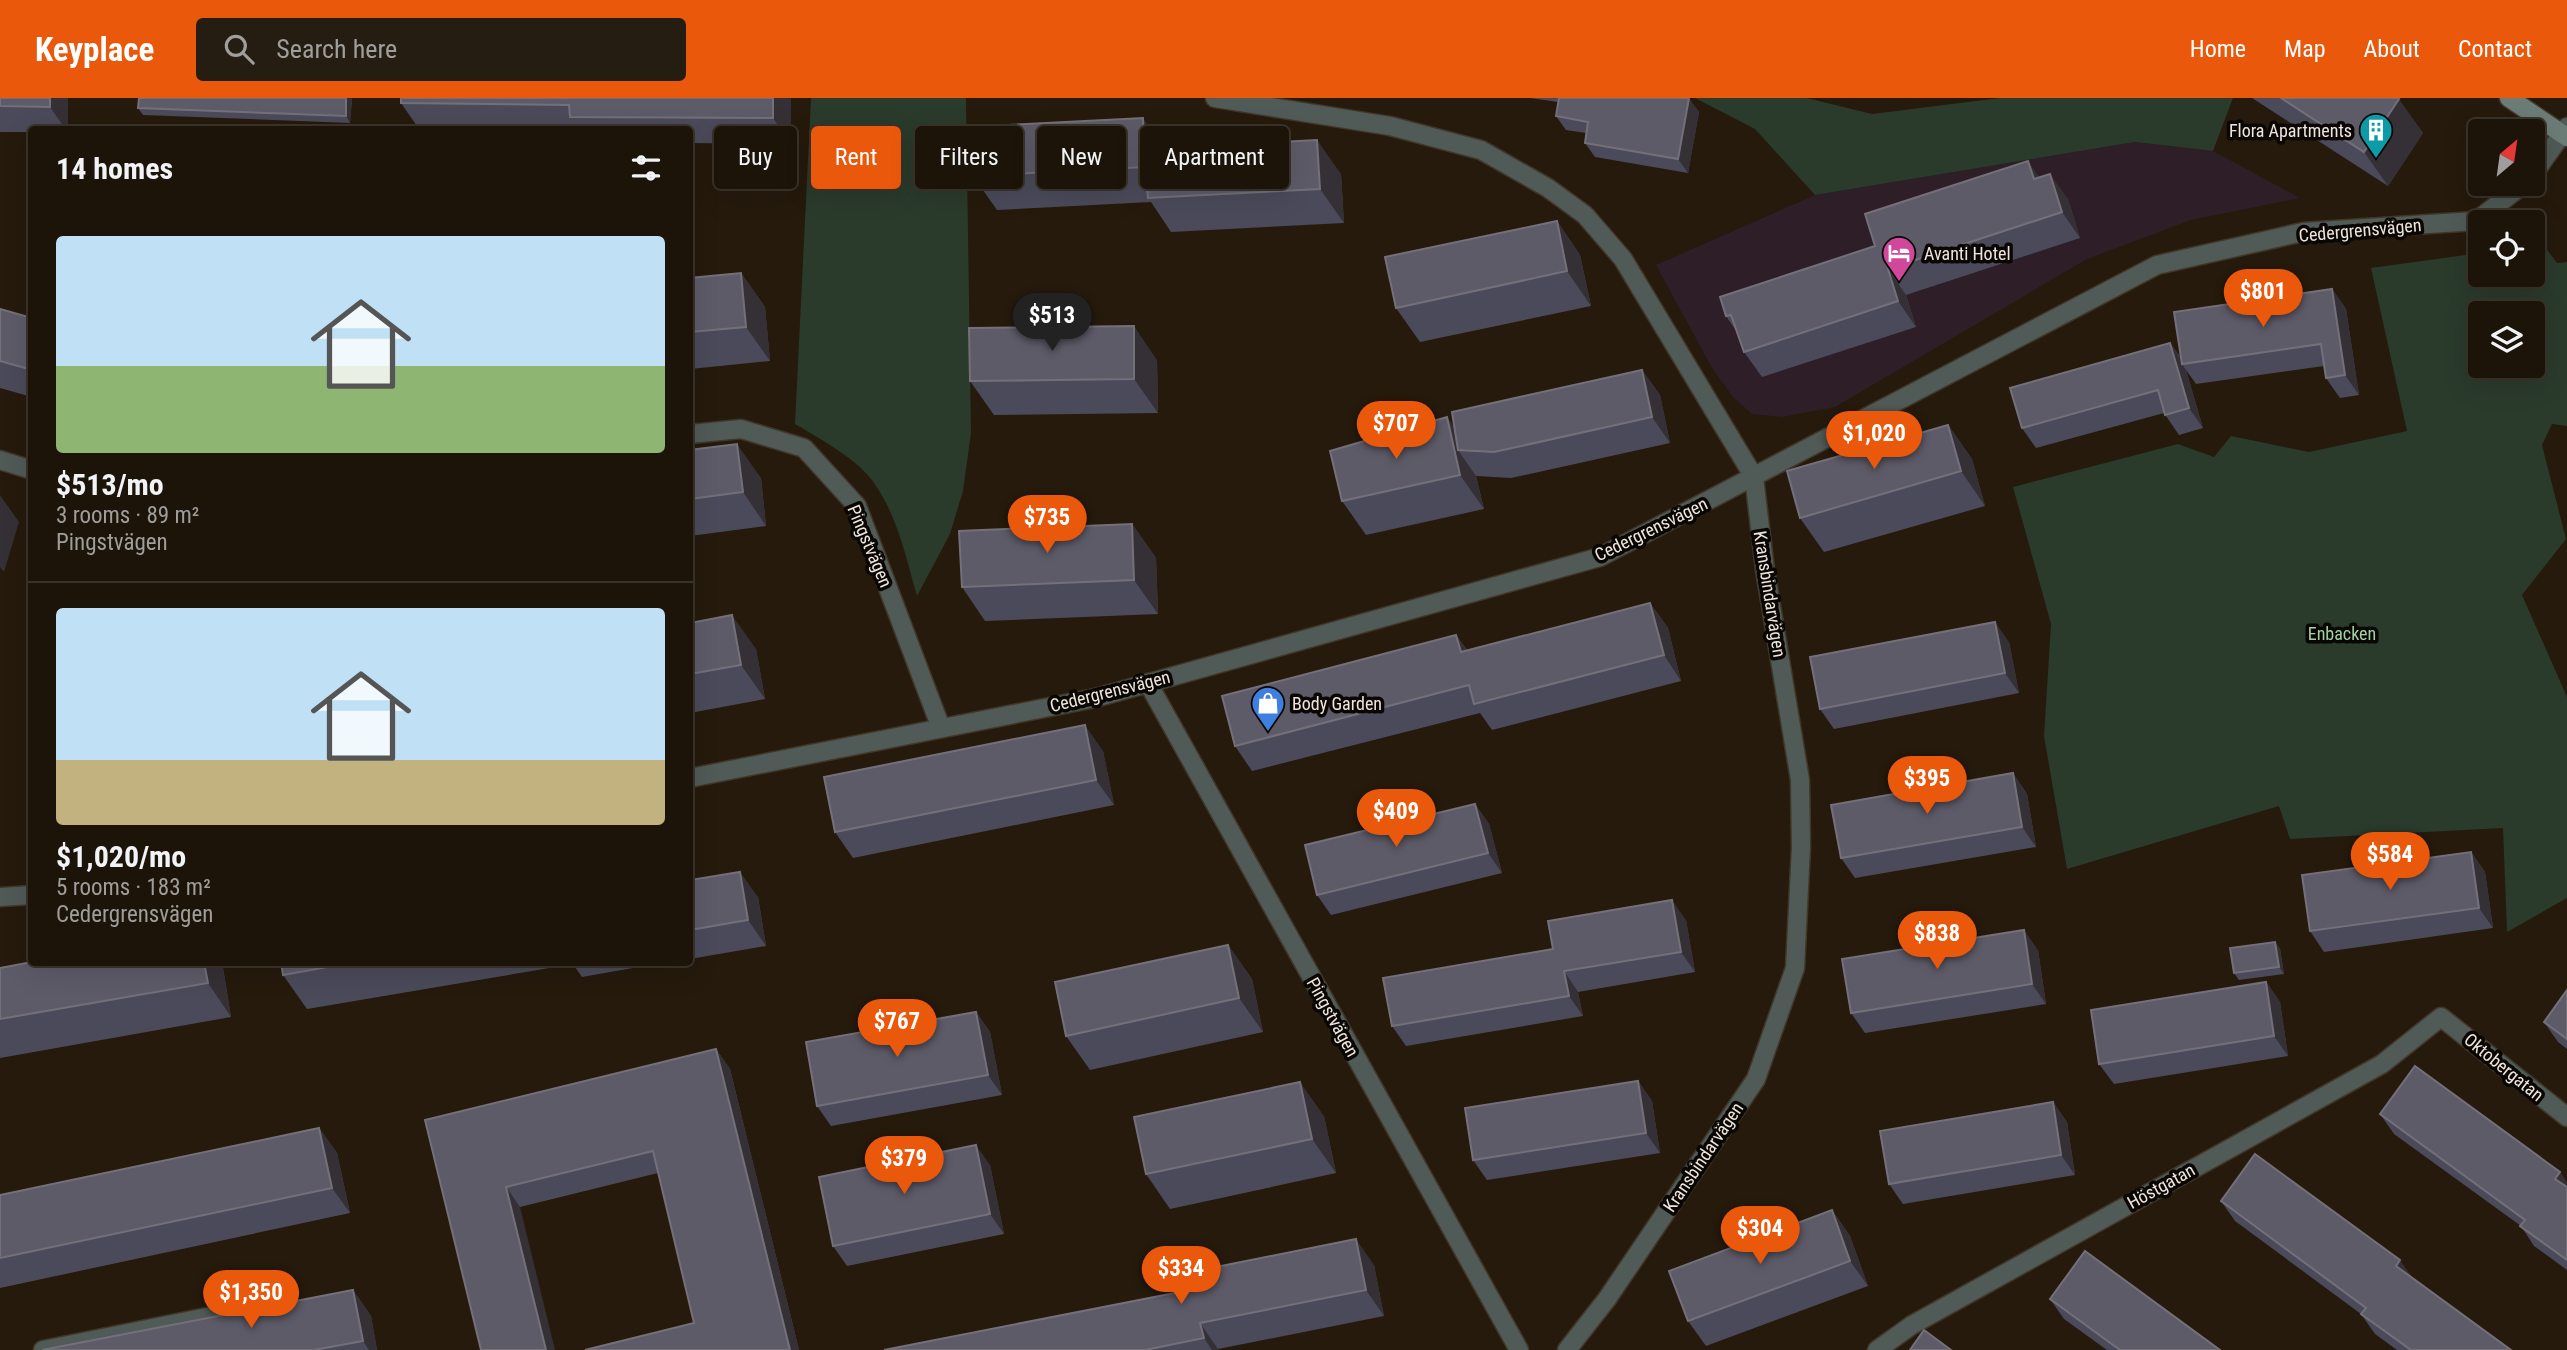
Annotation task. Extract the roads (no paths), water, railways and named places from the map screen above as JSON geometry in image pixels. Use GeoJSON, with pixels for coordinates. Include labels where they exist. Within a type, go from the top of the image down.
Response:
{"type":"FeatureCollection","features":[{"type":"Feature","properties":{"kind":"street","name":"Kransbindarvägen"},"geometry":{"type":"LineString","coordinates":[[1215,98],[1390,127],[1481,150],[1548,188],[1585,215],[1623,259],[1754,477],[1765,570],[1800,779],[1801,847],[1795,968],[1756,1079],[1607,1299],[1567,1350]]}},
{"type":"Feature","properties":{"kind":"street"},"geometry":{"type":"LineString","coordinates":[[2509,98],[2566,133],[2545,160]]}},
{"type":"Feature","properties":{"kind":"street","name":"Cedergrensvägen"},"geometry":{"type":"LineString","coordinates":[[693,777],[1095,698],[1600,557],[2157,265],[2303,232],[2476,221],[2508,196]]}},
{"type":"Feature","properties":{"kind":"street","name":"Pingstvägen"},"geometry":{"type":"LineString","coordinates":[[693,434],[741,429],[804,448],[857,506],[941,728]]}},
{"type":"Feature","properties":{"kind":"street"},"geometry":{"type":"LineString","coordinates":[[0,460],[28,469]]}},
{"type":"Feature","properties":{"kind":"street","name":"Pingstvägen"},"geometry":{"type":"LineString","coordinates":[[1149,682],[1519,1350]]}},
{"type":"Feature","properties":{"kind":"street"},"geometry":{"type":"LineString","coordinates":[[0,897],[28,895]]}},
{"type":"Feature","properties":{"kind":"street","name":"Oktobergatan"},"geometry":{"type":"LineString","coordinates":[[2441,1017],[2567,1117]]}},
{"type":"Feature","properties":{"kind":"street","name":"Höstgatan"},"geometry":{"type":"LineString","coordinates":[[1877,1350],[1912,1325],[2382,1064],[2441,1017]]}},
{"type":"Feature","properties":{"kind":"street"},"geometry":{"type":"LineString","coordinates":[[43,1350],[262,1306]]}},
{"type":"Feature","properties":{"kind":"place","name":"Flora Apartments"},"geometry":{"type":"Point","coordinates":[2376,160]}},
{"type":"Feature","properties":{"kind":"place","name":"Avanti Hotel"},"geometry":{"type":"Point","coordinates":[1899,283]}},
{"type":"Feature","properties":{"kind":"place","name":"Body Garden"},"geometry":{"type":"Point","coordinates":[1268,733]}},
{"type":"Feature","properties":{"kind":"park label","name":"Enbacken"},"geometry":{"type":"Point","coordinates":[2342,633]}}]}
